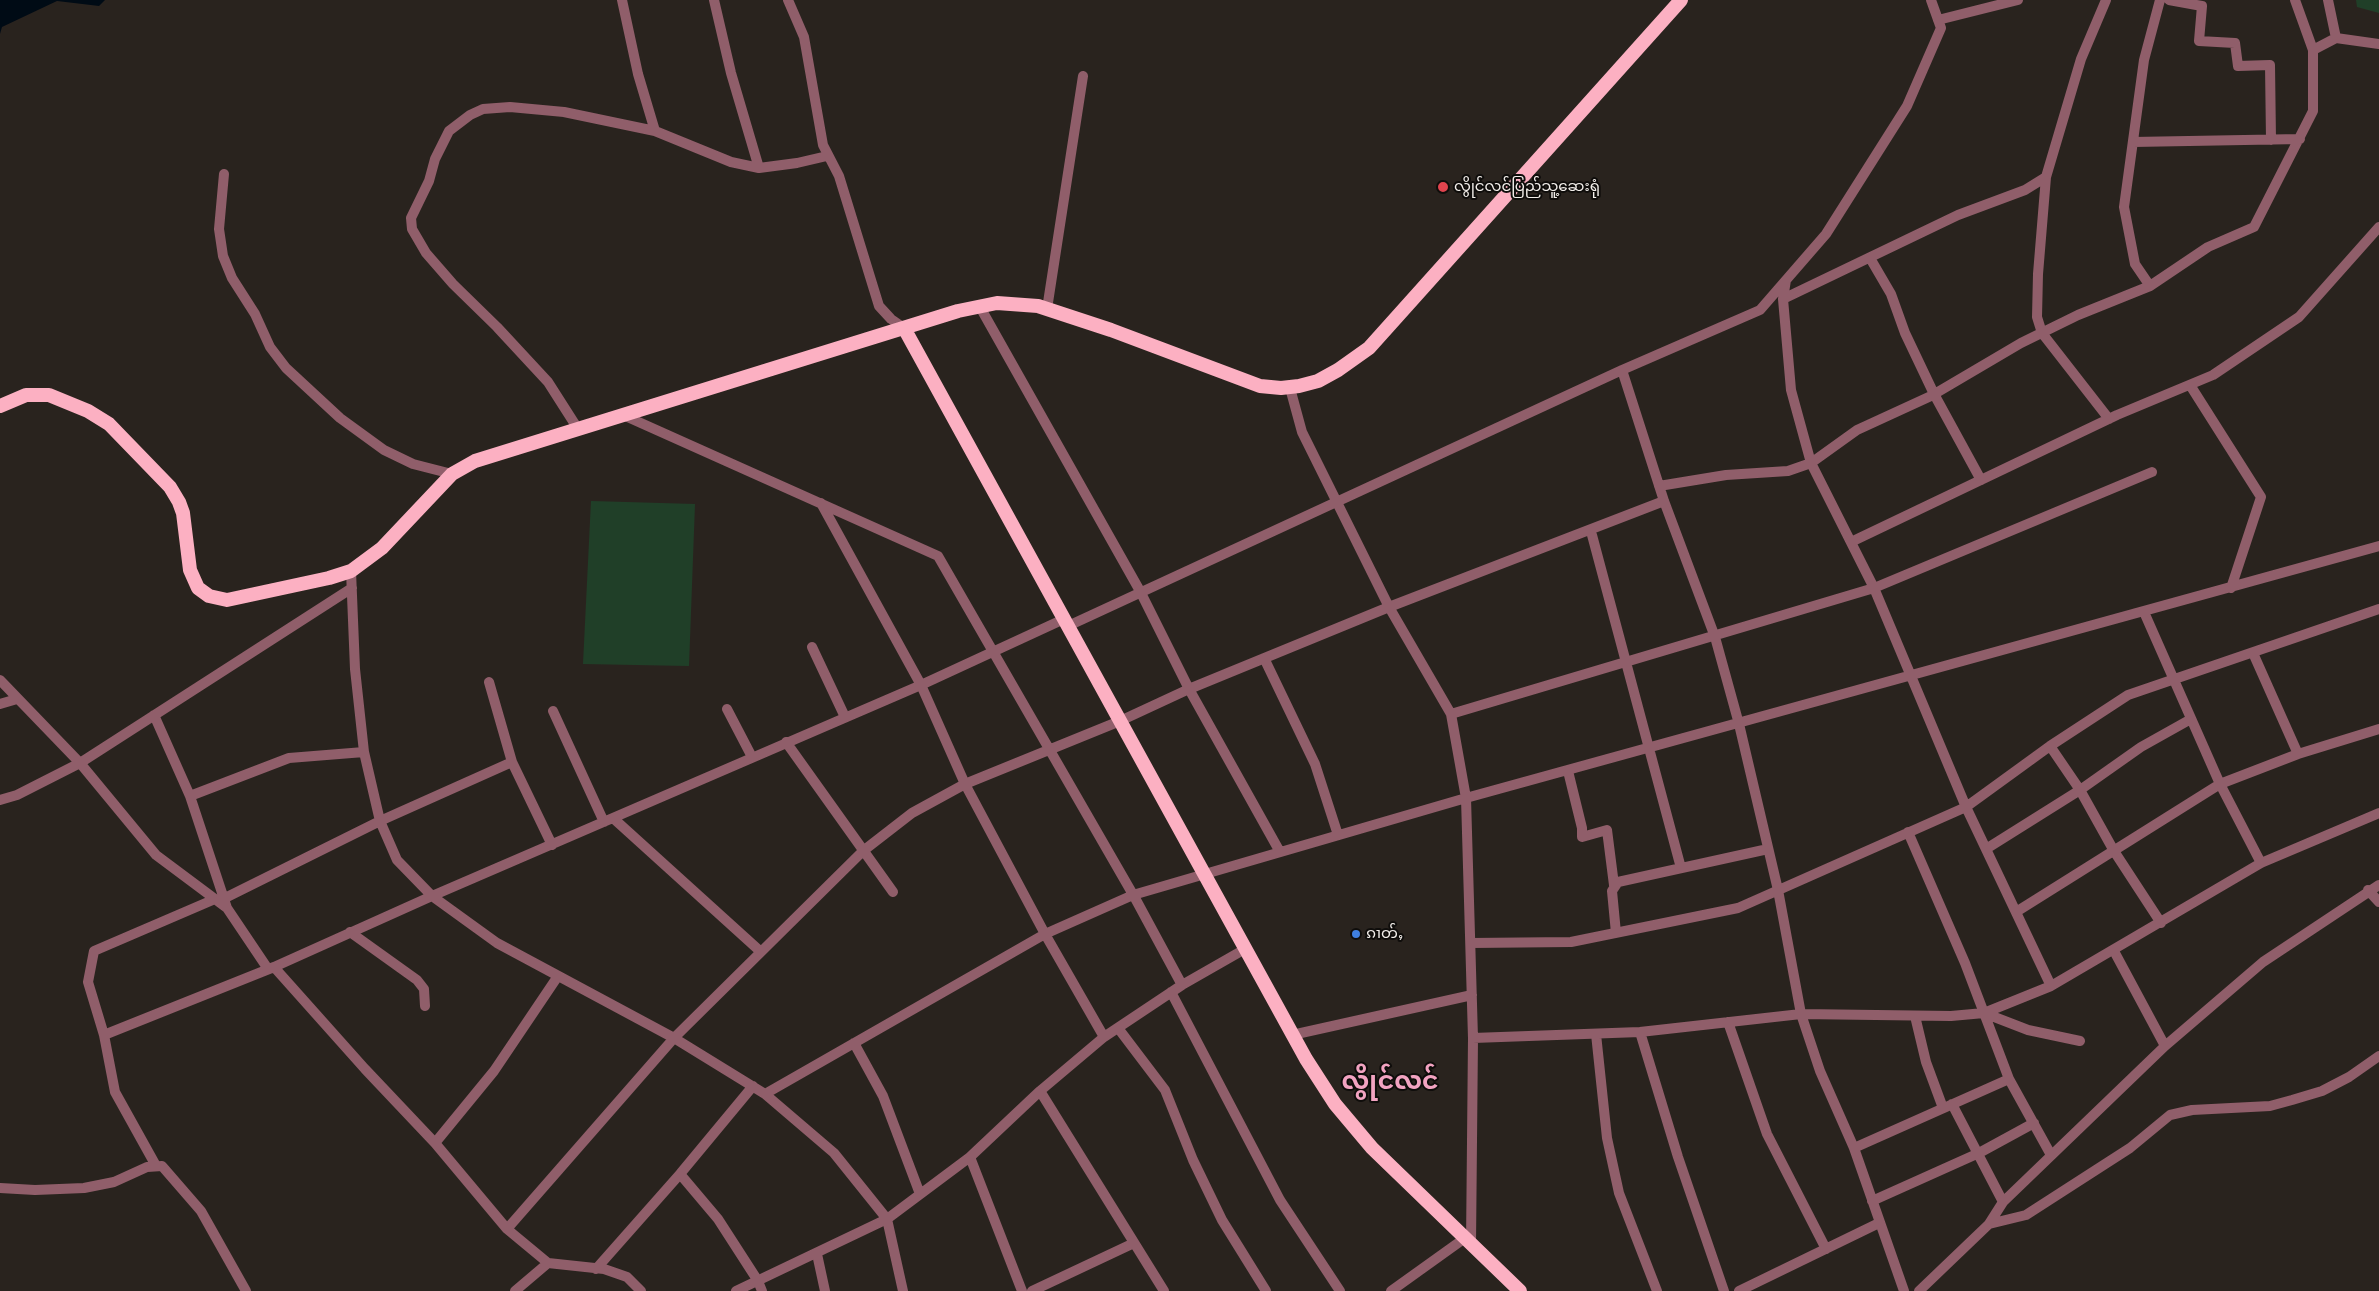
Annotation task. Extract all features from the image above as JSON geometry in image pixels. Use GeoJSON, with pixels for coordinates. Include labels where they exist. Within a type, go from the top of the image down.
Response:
{"type":"FeatureCollection","features":[{"type":"Feature","properties":{"kind":"highway"},"geometry":{"type":"LineString","coordinates":[[0,406],[26,395],[49,395],[88,411],[109,424],[175,495],[183,514],[190,570],[198,588],[209,596],[226,600],[351,571],[382,548],[452,474],[475,461],[904,328],[997,303],[1019,303],[1047,309],[1111,330],[1260,386],[1290,388],[1318,381],[1370,348],[1681,0]]}},
{"type":"Feature","properties":{"kind":"highway"},"geometry":{"type":"LineString","coordinates":[[904,328],[1292,1035],[1334,1104],[1372,1148],[1520,1291]]}},
{"type":"Feature","properties":{"kind":"street"},"geometry":{"type":"LineString","coordinates":[[622,0],[638,74],[655,131]]}},
{"type":"Feature","properties":{"kind":"street"},"geometry":{"type":"LineString","coordinates":[[714,0],[731,73],[760,168]]}},
{"type":"Feature","properties":{"kind":"street"},"geometry":{"type":"LineString","coordinates":[[788,0],[804,37],[818,121],[827,156],[839,176],[879,306],[891,319],[904,328]]}},
{"type":"Feature","properties":{"kind":"street"},"geometry":{"type":"LineString","coordinates":[[104,1036],[271,968],[786,742],[1140,591],[1622,370],[1760,310],[1826,234],[1907,106],[1941,28],[1931,0]]}},
{"type":"Feature","properties":{"kind":"street"},"geometry":{"type":"LineString","coordinates":[[1938,20],[2018,0]]}},
{"type":"Feature","properties":{"kind":"street"},"geometry":{"type":"LineString","coordinates":[[2106,0],[2081,59],[2046,177],[2037,283],[2037,317],[2042,332],[2108,419]]}},
{"type":"Feature","properties":{"kind":"street"},"geometry":{"type":"LineString","coordinates":[[2150,286],[2134,264],[2124,207],[2144,60],[2160,0]]}},
{"type":"Feature","properties":{"kind":"street"},"geometry":{"type":"LineString","coordinates":[[2169,0],[2202,6],[2199,41],[2235,44],[2238,66],[2270,65],[2271,140]]}},
{"type":"Feature","properties":{"kind":"street"},"geometry":{"type":"LineString","coordinates":[[1659,486],[1726,475],[1788,471],[1811,463],[1857,430],[1934,394],[2042,332],[2150,286],[2208,248],[2254,228],[2314,111],[2313,50],[2295,0]]}},
{"type":"Feature","properties":{"kind":"street"},"geometry":{"type":"LineString","coordinates":[[2328,0],[2336,38]]}},
{"type":"Feature","properties":{"kind":"street"},"geometry":{"type":"LineString","coordinates":[[2313,50],[2336,38],[2379,44]]}},
{"type":"Feature","properties":{"kind":"street"},"geometry":{"type":"LineString","coordinates":[[1047,309],[1083,76]]}},
{"type":"Feature","properties":{"kind":"street"},"geometry":{"type":"LineString","coordinates":[[578,429],[548,382],[497,327],[452,284],[426,253],[412,229],[411,218],[429,181],[435,159],[449,130],[470,115],[483,109],[510,107],[564,112],[655,131],[730,162],[760,168],[797,163],[827,156]]}},
{"type":"Feature","properties":{"kind":"street"},"geometry":{"type":"LineString","coordinates":[[2133,142],[2300,139]]}},
{"type":"Feature","properties":{"kind":"street"},"geometry":{"type":"LineString","coordinates":[[224,174],[219,229],[223,256],[232,278],[255,314],[270,347],[286,368],[340,418],[384,450],[413,464],[452,474]]}},
{"type":"Feature","properties":{"kind":"street"},"geometry":{"type":"LineString","coordinates":[[1783,299],[1958,215],[2025,190],[2046,177]]}},
{"type":"Feature","properties":{"kind":"street"},"geometry":{"type":"LineString","coordinates":[[1851,542],[2108,419],[2213,375],[2299,317],[2379,227]]}},
{"type":"Feature","properties":{"kind":"street"},"geometry":{"type":"LineString","coordinates":[[1870,258],[1891,294],[1905,333],[1934,394],[1981,480]]}},
{"type":"Feature","properties":{"kind":"street"},"geometry":{"type":"LineString","coordinates":[[1786,280],[1783,299],[1791,390],[1811,463],[1874,588],[1966,807],[2051,986]]}},
{"type":"Feature","properties":{"kind":"street"},"geometry":{"type":"LineString","coordinates":[[980,307],[1140,591],[1189,689],[1280,852]]}},
{"type":"Feature","properties":{"kind":"street"},"geometry":{"type":"LineString","coordinates":[[1622,370],[1664,501],[1715,637],[1739,724],[1778,890],[1802,1014],[1820,1071],[1854,1148],[1904,1291]]}},
{"type":"Feature","properties":{"kind":"street"},"geometry":{"type":"LineString","coordinates":[[2190,385],[2261,498],[2231,588]]}},
{"type":"Feature","properties":{"kind":"street"},"geometry":{"type":"LineString","coordinates":[[1290,388],[1302,432],[1389,607],[1451,714],[1466,798],[1473,1038],[1468,1241],[1391,1291]]}},
{"type":"Feature","properties":{"kind":"street"},"geometry":{"type":"LineString","coordinates":[[623,415],[938,556],[995,652],[1182,985]]}},
{"type":"Feature","properties":{"kind":"street"},"geometry":{"type":"LineString","coordinates":[[1451,714],[1715,637],[1874,588],[2152,472]]}},
{"type":"Feature","properties":{"kind":"street"},"geometry":{"type":"LineString","coordinates":[[507,1229],[674,1038],[863,852],[912,813],[965,784],[1120,721],[1189,689],[1389,607],[1664,501]]}},
{"type":"Feature","properties":{"kind":"street"},"geometry":{"type":"LineString","coordinates":[[821,503],[921,685],[965,784],[1045,934],[1104,1037]]}},
{"type":"Feature","properties":{"kind":"street"},"geometry":{"type":"LineString","coordinates":[[1592,535],[1681,868]]}},
{"type":"Feature","properties":{"kind":"street"},"geometry":{"type":"LineString","coordinates":[[765,1094],[1045,934],[1133,895],[1466,798],[2379,546]]}},
{"type":"Feature","properties":{"kind":"street"},"geometry":{"type":"LineString","coordinates":[[351,571],[355,669],[364,752],[380,821],[397,860],[432,896],[497,943],[674,1038],[765,1094],[834,1153],[887,1219],[903,1291]]}},
{"type":"Feature","properties":{"kind":"street"},"geometry":{"type":"LineString","coordinates":[[0,800],[17,796],[80,763],[352,588]]}},
{"type":"Feature","properties":{"kind":"street"},"geometry":{"type":"LineString","coordinates":[[1470,943],[1571,942],[1738,908],[1966,807],[2050,746],[2128,696],[2379,609]]}},
{"type":"Feature","properties":{"kind":"street"},"geometry":{"type":"LineString","coordinates":[[2144,612],[2220,784],[2261,863]]}},
{"type":"Feature","properties":{"kind":"street"},"geometry":{"type":"LineString","coordinates":[[812,647],[845,717]]}},
{"type":"Feature","properties":{"kind":"street"},"geometry":{"type":"LineString","coordinates":[[2253,653],[2298,754]]}},
{"type":"Feature","properties":{"kind":"street"},"geometry":{"type":"LineString","coordinates":[[1264,658],[1315,764],[1338,835]]}},
{"type":"Feature","properties":{"kind":"street"},"geometry":{"type":"LineString","coordinates":[[0,680],[80,763],[156,855],[221,902],[271,968],[435,1143],[507,1229],[548,1263],[596,1268],[627,1277],[641,1291]]}},
{"type":"Feature","properties":{"kind":"street"},"geometry":{"type":"LineString","coordinates":[[489,682],[512,762],[552,845]]}},
{"type":"Feature","properties":{"kind":"street"},"geometry":{"type":"LineString","coordinates":[[0,704],[17,699]]}},
{"type":"Feature","properties":{"kind":"street"},"geometry":{"type":"LineString","coordinates":[[727,709],[752,757]]}},
{"type":"Feature","properties":{"kind":"street"},"geometry":{"type":"LineString","coordinates":[[553,711],[608,820],[761,952]]}},
{"type":"Feature","properties":{"kind":"street"},"geometry":{"type":"LineString","coordinates":[[154,715],[190,796],[221,902]]}},
{"type":"Feature","properties":{"kind":"street"},"geometry":{"type":"LineString","coordinates":[[1986,849],[2080,790],[2141,748],[2191,719]]}},
{"type":"Feature","properties":{"kind":"street"},"geometry":{"type":"LineString","coordinates":[[2016,912],[2220,784],[2298,754],[2379,729]]}},
{"type":"Feature","properties":{"kind":"street"},"geometry":{"type":"LineString","coordinates":[[786,742],[893,892]]}},
{"type":"Feature","properties":{"kind":"street"},"geometry":{"type":"LineString","coordinates":[[2050,746],[2080,790],[2114,851],[2160,923]]}},
{"type":"Feature","properties":{"kind":"street"},"geometry":{"type":"LineString","coordinates":[[190,796],[290,758],[364,752]]}},
{"type":"Feature","properties":{"kind":"street"},"geometry":{"type":"LineString","coordinates":[[155,1164],[115,1092],[104,1036],[88,982],[94,951],[221,902],[380,821],[512,762]]}},
{"type":"Feature","properties":{"kind":"street"},"geometry":{"type":"LineString","coordinates":[[1568,771],[1582,828],[1582,837],[1607,830],[1614,885],[1616,933]]}},
{"type":"Feature","properties":{"kind":"street"},"geometry":{"type":"LineString","coordinates":[[1473,1038],[1640,1032],[1802,1014],[1952,1016],[1984,1013],[2051,986],[2114,951],[2261,863],[2379,814]]}},
{"type":"Feature","properties":{"kind":"street"},"geometry":{"type":"LineString","coordinates":[[1908,832],[1965,963],[2009,1079],[2051,1154]]}},
{"type":"Feature","properties":{"kind":"street"},"geometry":{"type":"LineString","coordinates":[[1614,885],[1618,882],[1768,849]]}},
{"type":"Feature","properties":{"kind":"street"},"geometry":{"type":"LineString","coordinates":[[1919,1291],[1989,1224],[2003,1202],[2051,1154],[2165,1046],[2263,962],[2368,890],[2379,885]]}},
{"type":"Feature","properties":{"kind":"street"},"geometry":{"type":"LineString","coordinates":[[2368,890],[2379,902]]}},
{"type":"Feature","properties":{"kind":"street"},"geometry":{"type":"LineString","coordinates":[[350,932],[417,980],[424,989],[425,1006]]}},
{"type":"Feature","properties":{"kind":"street"},"geometry":{"type":"LineString","coordinates":[[736,1291],[887,1219],[970,1157],[1040,1091],[1104,1037],[1182,985],[1245,950]]}},
{"type":"Feature","properties":{"kind":"street"},"geometry":{"type":"LineString","coordinates":[[2114,951],[2165,1046]]}},
{"type":"Feature","properties":{"kind":"street"},"geometry":{"type":"LineString","coordinates":[[435,1143],[494,1071],[558,976]]}},
{"type":"Feature","properties":{"kind":"street"},"geometry":{"type":"LineString","coordinates":[[1171,992],[1280,1200],[1340,1291]]}},
{"type":"Feature","properties":{"kind":"street"},"geometry":{"type":"LineString","coordinates":[[1292,1035],[1472,995]]}},
{"type":"Feature","properties":{"kind":"street"},"geometry":{"type":"LineString","coordinates":[[1984,1013],[2028,1030],[2080,1041]]}},
{"type":"Feature","properties":{"kind":"street"},"geometry":{"type":"LineString","coordinates":[[1915,1016],[1926,1062],[1947,1106],[1979,1153],[2003,1202]]}},
{"type":"Feature","properties":{"kind":"street"},"geometry":{"type":"LineString","coordinates":[[1728,1022],[1767,1134],[1826,1249]]}},
{"type":"Feature","properties":{"kind":"street"},"geometry":{"type":"LineString","coordinates":[[1118,1028],[1165,1090],[1193,1160],[1222,1220],[1266,1291]]}},
{"type":"Feature","properties":{"kind":"street"},"geometry":{"type":"LineString","coordinates":[[1640,1032],[1678,1157],[1724,1291]]}},
{"type":"Feature","properties":{"kind":"street"},"geometry":{"type":"LineString","coordinates":[[1596,1034],[1607,1138],[1619,1193],[1657,1291]]}},
{"type":"Feature","properties":{"kind":"street"},"geometry":{"type":"LineString","coordinates":[[854,1043],[883,1096],[920,1194]]}},
{"type":"Feature","properties":{"kind":"street"},"geometry":{"type":"LineString","coordinates":[[1989,1224],[2026,1215],[2130,1148],[2170,1115],[2192,1110],[2270,1106],[2292,1100],[2322,1091],[2349,1077],[2379,1056]]}},
{"type":"Feature","properties":{"kind":"street"},"geometry":{"type":"LineString","coordinates":[[1854,1148],[2009,1079]]}},
{"type":"Feature","properties":{"kind":"street"},"geometry":{"type":"LineString","coordinates":[[596,1268],[680,1174],[753,1086]]}},
{"type":"Feature","properties":{"kind":"street"},"geometry":{"type":"LineString","coordinates":[[1040,1091],[1164,1291]]}},
{"type":"Feature","properties":{"kind":"street"},"geometry":{"type":"LineString","coordinates":[[1872,1201],[1979,1153],[2034,1123]]}},
{"type":"Feature","properties":{"kind":"street"},"geometry":{"type":"LineString","coordinates":[[970,1157],[1022,1291]]}},
{"type":"Feature","properties":{"kind":"street"},"geometry":{"type":"LineString","coordinates":[[0,1188],[35,1190],[84,1188],[114,1182],[155,1164],[162,1166],[200,1211],[246,1291]]}},
{"type":"Feature","properties":{"kind":"street"},"geometry":{"type":"LineString","coordinates":[[680,1174],[718,1219],[758,1281],[762,1291]]}},
{"type":"Feature","properties":{"kind":"street"},"geometry":{"type":"LineString","coordinates":[[1739,1291],[1879,1223]]}},
{"type":"Feature","properties":{"kind":"street"},"geometry":{"type":"LineString","coordinates":[[1032,1291],[1134,1243]]}},
{"type":"Feature","properties":{"kind":"street"},"geometry":{"type":"LineString","coordinates":[[817,1254],[825,1291]]}},
{"type":"Feature","properties":{"kind":"street"},"geometry":{"type":"LineString","coordinates":[[515,1291],[548,1263]]}},
{"type":"Feature","properties":{"kind":"green space"},"geometry":{"type":"Polygon","coordinates":[[[2356,0],[2379,0],[2379,13],[2357,7],[2356,0]]]}},
{"type":"Feature","properties":{"kind":"green space"},"geometry":{"type":"Polygon","coordinates":[[[591,501],[695,504],[689,666],[583,664],[591,501]]]}},
{"type":"Feature","properties":{"kind":"shaded area"},"geometry":{"type":"Polygon","coordinates":[[[0,0],[105,0],[99,6],[57,1],[2,27],[0,34],[0,0]]]}},
{"type":"Feature","properties":{"kind":"place","name":"လွိုင်လင်ပြည်သူ့ဆေးရုံ"},"geometry":{"type":"Point","coordinates":[1443,187]}},
{"type":"Feature","properties":{"kind":"place","name":"ၵၢတ်ႇ"},"geometry":{"type":"Point","coordinates":[1356,934]}},
{"type":"Feature","properties":{"kind":"district","name":"လွိုင်လင်"},"geometry":{"type":"Point","coordinates":[1390,1082]}}]}
